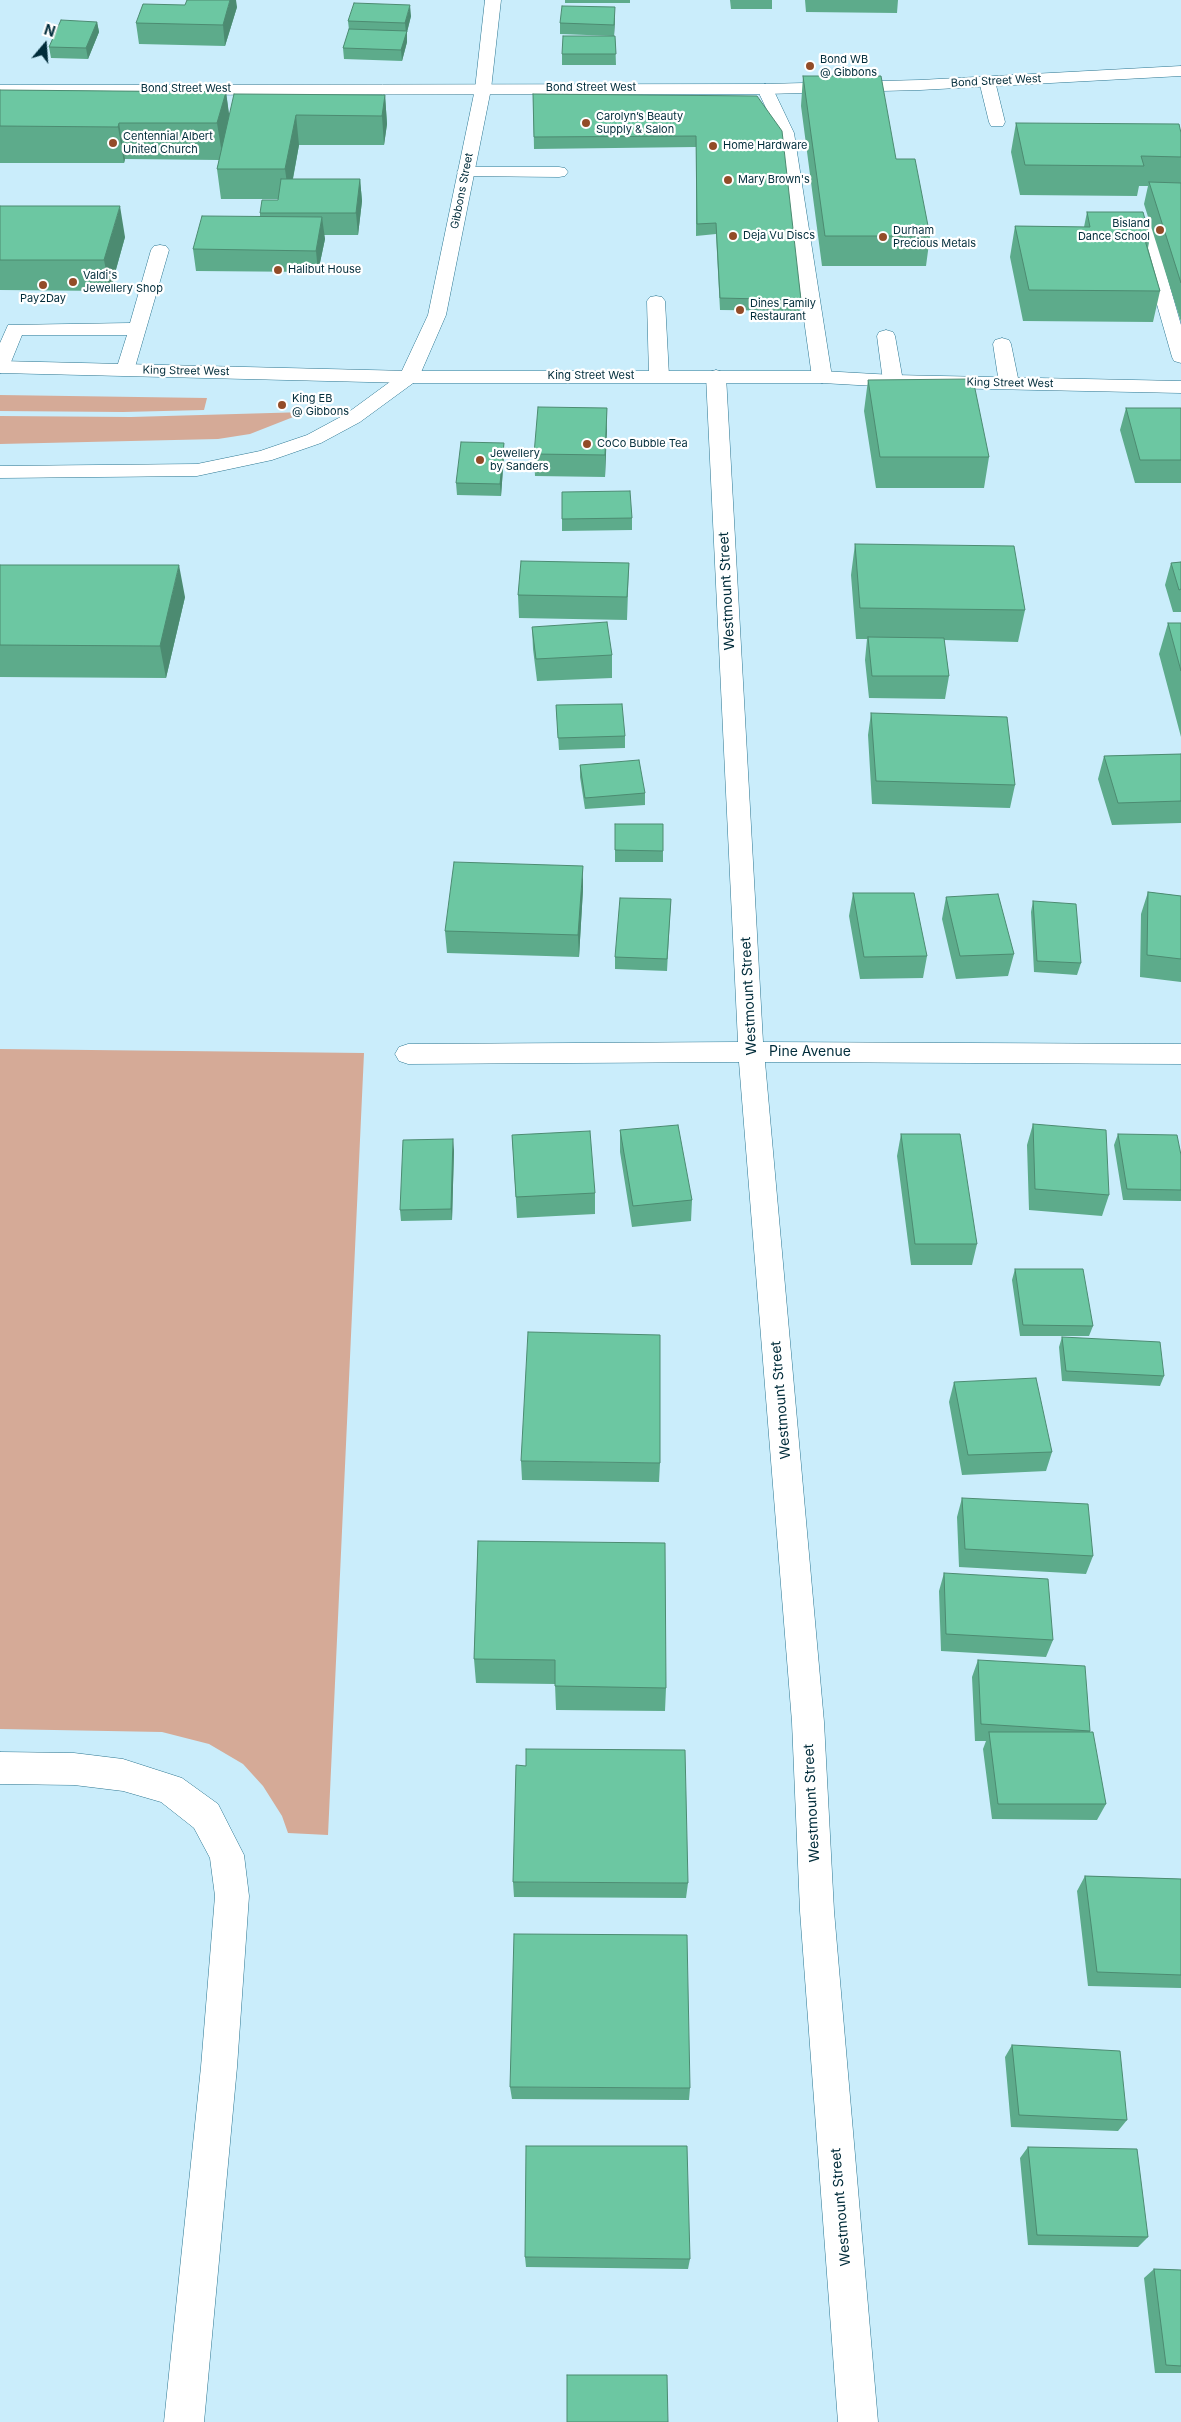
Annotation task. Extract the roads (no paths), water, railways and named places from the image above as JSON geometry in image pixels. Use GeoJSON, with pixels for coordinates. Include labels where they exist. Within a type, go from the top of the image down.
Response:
{"type":"FeatureCollection","features":[{"type":"Feature","properties":{"kind":"street","name":"Gibbons Street"},"geometry":{"type":"LineString","coordinates":[[409,377],[437,315],[483,89],[494,0]]}},
{"type":"Feature","properties":{"kind":"street","name":"Bond Street West"},"geometry":{"type":"LineString","coordinates":[[0,90],[766,89],[987,82],[1181,71]]}},
{"type":"Feature","properties":{"kind":"street"},"geometry":{"type":"LineString","coordinates":[[987,82],[997,122]]}},
{"type":"Feature","properties":{"kind":"street"},"geometry":{"type":"LineString","coordinates":[[766,89],[786,133],[822,377]]}},
{"type":"Feature","properties":{"kind":"street"},"geometry":{"type":"LineString","coordinates":[[466,172],[559,172]]}},
{"type":"Feature","properties":{"kind":"street"},"geometry":{"type":"LineString","coordinates":[[1143,224],[1178,330],[1181,357]]}},
{"type":"Feature","properties":{"kind":"street"},"geometry":{"type":"LineString","coordinates":[[126,370],[160,250]]}},
{"type":"Feature","properties":{"kind":"street"},"geometry":{"type":"LineString","coordinates":[[656,301],[659,376]]}},
{"type":"Feature","properties":{"kind":"street"},"geometry":{"type":"LineString","coordinates":[[0,367],[15,329],[138,329]]}},
{"type":"Feature","properties":{"kind":"street"},"geometry":{"type":"LineString","coordinates":[[886,336],[893,381]]}},
{"type":"Feature","properties":{"kind":"street"},"geometry":{"type":"LineString","coordinates":[[1002,344],[1009,383]]}},
{"type":"Feature","properties":{"kind":"street","name":"King Street West"},"geometry":{"type":"LineString","coordinates":[[0,367],[409,377],[822,377],[893,381],[1181,387]]}},
{"type":"Feature","properties":{"kind":"street","name":"Westmount Street"},"geometry":{"type":"LineString","coordinates":[[716,376],[751,1052],[808,1722],[818,1911],[858,2422]]}},
{"type":"Feature","properties":{"kind":"street"},"geometry":{"type":"LineString","coordinates":[[0,472],[197,470],[265,456],[314,439],[353,418],[409,377]]}},
{"type":"Feature","properties":{"kind":"street","name":"Pine Avenue"},"geometry":{"type":"LineString","coordinates":[[408,1054],[751,1052],[1181,1054]]}},
{"type":"Feature","properties":{"kind":"street"},"geometry":{"type":"LineString","coordinates":[[0,1768],[74,1769],[123,1775],[170,1789],[206,1816],[227,1855],[232,1896],[220,2048],[184,2422]]}},
{"type":"Feature","properties":{"kind":"place","name":"Bond WB @ Gibbons"},"geometry":{"type":"Point","coordinates":[810,66]}},
{"type":"Feature","properties":{"kind":"place","name":"Carolyn’s Beauty Supply & Salon"},"geometry":{"type":"Point","coordinates":[586,123]}},
{"type":"Feature","properties":{"kind":"place","name":"Centennial Albert United Church"},"geometry":{"type":"Point","coordinates":[113,143]}},
{"type":"Feature","properties":{"kind":"place","name":"Home Hardware"},"geometry":{"type":"Point","coordinates":[713,146]}},
{"type":"Feature","properties":{"kind":"place","name":"Mary Brown's"},"geometry":{"type":"Point","coordinates":[728,180]}},
{"type":"Feature","properties":{"kind":"place","name":"Bisland Dance School"},"geometry":{"type":"Point","coordinates":[1160,230]}},
{"type":"Feature","properties":{"kind":"place","name":"Deja Vu Discs"},"geometry":{"type":"Point","coordinates":[733,236]}},
{"type":"Feature","properties":{"kind":"place","name":"Durham Precious Metals"},"geometry":{"type":"Point","coordinates":[883,237]}},
{"type":"Feature","properties":{"kind":"place","name":"Halibut House"},"geometry":{"type":"Point","coordinates":[278,270]}},
{"type":"Feature","properties":{"kind":"place","name":"Valdi's Jewellery Shop"},"geometry":{"type":"Point","coordinates":[73,282]}},
{"type":"Feature","properties":{"kind":"place","name":"Pay2Day"},"geometry":{"type":"Point","coordinates":[43,285]}},
{"type":"Feature","properties":{"kind":"place","name":"Dines Family Restaurant"},"geometry":{"type":"Point","coordinates":[740,310]}},
{"type":"Feature","properties":{"kind":"place","name":"King EB @ Gibbons"},"geometry":{"type":"Point","coordinates":[282,405]}},
{"type":"Feature","properties":{"kind":"place","name":"CoCo Bubble Tea"},"geometry":{"type":"Point","coordinates":[587,444]}},
{"type":"Feature","properties":{"kind":"place","name":"Jewellery by Sanders"},"geometry":{"type":"Point","coordinates":[480,460]}}]}
